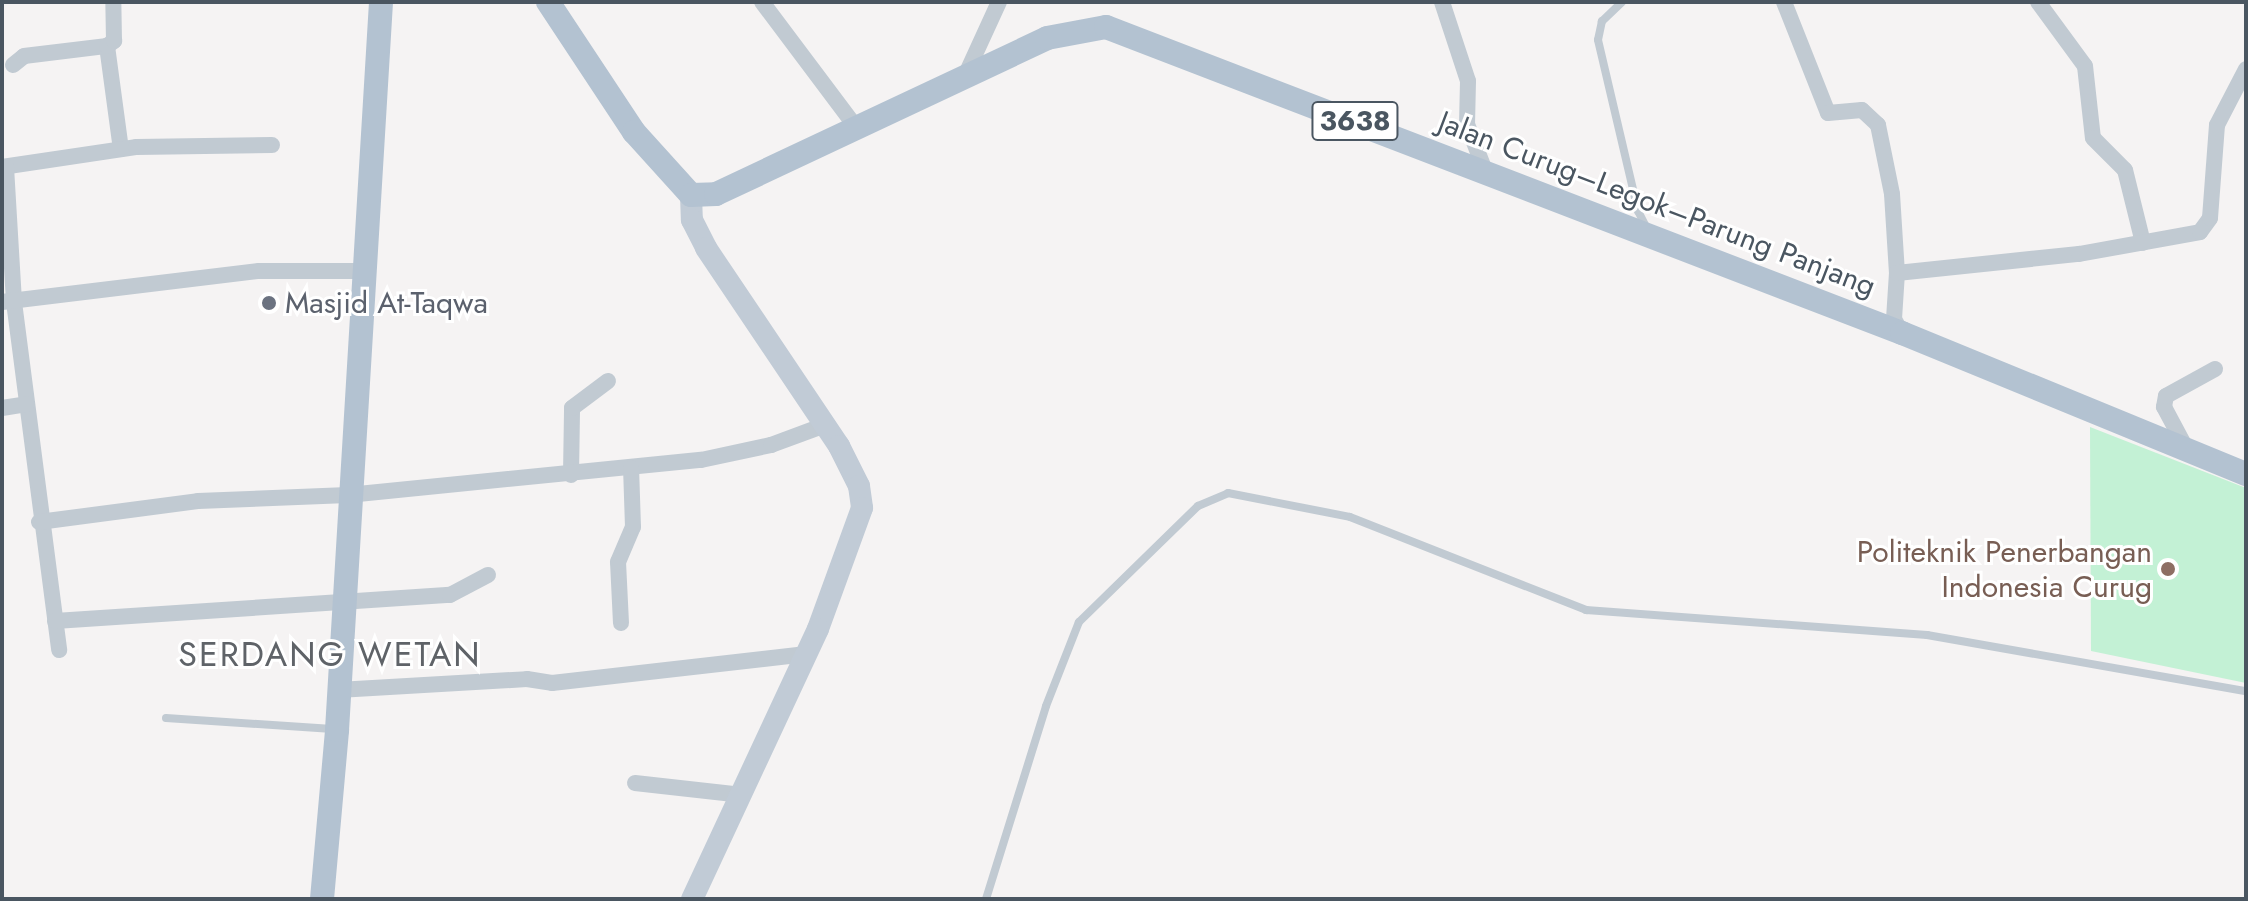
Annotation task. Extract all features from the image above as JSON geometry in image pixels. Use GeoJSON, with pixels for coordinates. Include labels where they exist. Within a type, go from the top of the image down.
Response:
{"type":"FeatureCollection","features":[{"type":"Feature","properties":{"kind":"main road"},"geometry":{"type":"LineString","coordinates":[[322,899],[337,730],[348,495],[381,2]]}},
{"type":"Feature","properties":{"kind":"main road"},"geometry":{"type":"LineString","coordinates":[[548,2],[634,132],[691,195]]}},
{"type":"Feature","properties":{"kind":"main road","name":"Jalan Curug–Legok–Parung Panjang"},"geometry":{"type":"LineString","coordinates":[[691,195],[716,194],[1047,38],[1106,27],[1485,171],[1653,240],[1902,333],[2246,474]]}},
{"type":"Feature","properties":{"kind":"street"},"geometry":{"type":"LineString","coordinates":[[13,65],[24,56],[107,46],[114,41],[113,2]]}},
{"type":"Feature","properties":{"kind":"street"},"geometry":{"type":"LineString","coordinates":[[762,2],[856,127]]}},
{"type":"Feature","properties":{"kind":"street"},"geometry":{"type":"LineString","coordinates":[[966,74],[999,2]]}},
{"type":"Feature","properties":{"kind":"street"},"geometry":{"type":"LineString","coordinates":[[1442,2],[1468,81],[1467,124],[1485,171]]}},
{"type":"Feature","properties":{"kind":"street"},"geometry":{"type":"LineString","coordinates":[[1784,2],[1828,113],[1862,110],[1878,125],[1892,194],[1897,273],[1894,319],[1902,333]]}},
{"type":"Feature","properties":{"kind":"street"},"geometry":{"type":"LineString","coordinates":[[2038,2],[2085,66],[2093,138],[2125,170],[2143,243]]}},
{"type":"Feature","properties":{"kind":"street"},"geometry":{"type":"LineString","coordinates":[[107,46],[121,149]]}},
{"type":"Feature","properties":{"kind":"street"},"geometry":{"type":"LineString","coordinates":[[1897,273],[2189,238],[2210,218],[2217,125],[2246,69]]}},
{"type":"Feature","properties":{"kind":"street"},"geometry":{"type":"LineString","coordinates":[[59,650],[39,522],[27,404],[8,302],[4,167],[121,149],[246,141],[272,145]]}},
{"type":"Feature","properties":{"kind":"street"},"geometry":{"type":"LineString","coordinates":[[691,195],[692,220],[706,248],[851,467],[862,508],[806,654],[692,899]]}},
{"type":"Feature","properties":{"kind":"street"},"geometry":{"type":"LineString","coordinates":[[8,302],[259,271],[364,271]]}},
{"type":"Feature","properties":{"kind":"street"},"geometry":{"type":"LineString","coordinates":[[2188,451],[2164,400],[2170,391],[2215,369]]}},
{"type":"Feature","properties":{"kind":"street"},"geometry":{"type":"LineString","coordinates":[[571,475],[572,408],[608,381]]}},
{"type":"Feature","properties":{"kind":"street"},"geometry":{"type":"LineString","coordinates":[[2,408],[27,404]]}},
{"type":"Feature","properties":{"kind":"street"},"geometry":{"type":"LineString","coordinates":[[39,522],[198,501],[348,495],[631,468],[771,445],[825,425]]}},
{"type":"Feature","properties":{"kind":"street"},"geometry":{"type":"LineString","coordinates":[[621,623],[618,562],[633,527],[631,468]]}},
{"type":"Feature","properties":{"kind":"street"},"geometry":{"type":"LineString","coordinates":[[55,621],[450,595],[488,575]]}},
{"type":"Feature","properties":{"kind":"street"},"geometry":{"type":"LineString","coordinates":[[338,690],[527,679],[552,683],[806,654]]}},
{"type":"Feature","properties":{"kind":"street"},"geometry":{"type":"LineString","coordinates":[[635,783],[742,795]]}},
{"type":"Feature","properties":{"kind":"lane"},"geometry":{"type":"LineString","coordinates":[[1622,2],[1602,21],[1598,40],[1638,211],[1653,240]]}},
{"type":"Feature","properties":{"kind":"lane"},"geometry":{"type":"LineString","coordinates":[[986,899],[1046,706],[1079,622],[1198,506],[1228,493],[1350,517],[1586,610],[1927,635],[2246,691]]}},
{"type":"Feature","properties":{"kind":"lane"},"geometry":{"type":"LineString","coordinates":[[166,718],[337,730]]}},
{"type":"Feature","properties":{"kind":"green space","name":"Politeknik Penerbangan Indonesia Curug"},"geometry":{"type":"Polygon","coordinates":[[[2090,427],[2246,488],[2246,683],[2091,651],[2090,427]]]}},
{"type":"Feature","properties":{"kind":"place","name":"Masjid At-Taqwa"},"geometry":{"type":"Point","coordinates":[269,303]}},
{"type":"Feature","properties":{"kind":"place","name":"Politeknik Penerbangan Indonesia Curug"},"geometry":{"type":"Point","coordinates":[2168,569]}},
{"type":"Feature","properties":{"kind":"district","name":"SERDANG WETAN"},"geometry":{"type":"Point","coordinates":[330,655]}}]}
